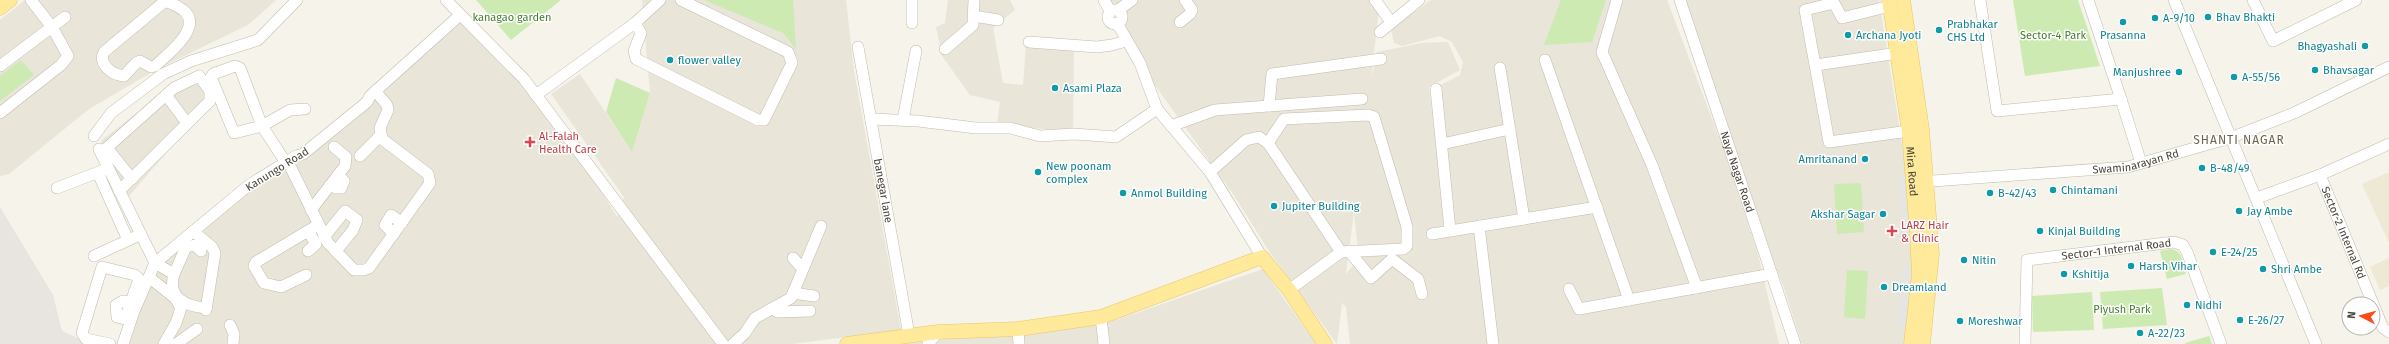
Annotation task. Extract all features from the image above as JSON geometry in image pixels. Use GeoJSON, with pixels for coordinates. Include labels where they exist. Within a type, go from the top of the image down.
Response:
{"type":"FeatureCollection","features":[{"type":"Feature","properties":{"kind":"main road"},"geometry":{"type":"LineString","coordinates":[[0,8],[10,0]]}},
{"type":"Feature","properties":{"kind":"main road","name":"Mira Road"},"geometry":{"type":"LineString","coordinates":[[1894,2],[1898,53],[1909,131],[1920,182],[1932,254],[1924,344]]}},
{"type":"Feature","properties":{"kind":"main road","name":"Mira Road"},"geometry":{"type":"LineString","coordinates":[[1894,2],[1922,129],[1919,274],[1911,344]]}},
{"type":"Feature","properties":{"kind":"main road"},"geometry":{"type":"LineString","coordinates":[[847,344],[938,332],[1018,329],[1101,317],[1262,257],[1289,290],[1325,344]]}},
{"type":"Feature","properties":{"kind":"street"},"geometry":{"type":"LineString","coordinates":[[0,113],[67,60],[68,56],[66,50],[52,27],[30,0]]}},
{"type":"Feature","properties":{"kind":"street"},"geometry":{"type":"LineString","coordinates":[[446,0],[524,79],[724,344]]}},
{"type":"Feature","properties":{"kind":"street"},"geometry":{"type":"LineString","coordinates":[[536,95],[635,23],[660,0]]}},
{"type":"Feature","properties":{"kind":"street"},"geometry":{"type":"LineString","coordinates":[[635,23],[641,33],[634,51],[636,59],[758,120],[764,120],[792,63],[788,52],[681,0]]}},
{"type":"Feature","properties":{"kind":"street"},"geometry":{"type":"LineString","coordinates":[[912,0],[912,23]]}},
{"type":"Feature","properties":{"kind":"street"},"geometry":{"type":"LineString","coordinates":[[945,49],[973,25],[974,0]]}},
{"type":"Feature","properties":{"kind":"street"},"geometry":{"type":"LineString","coordinates":[[1104,0],[1122,18],[1117,23],[1140,63],[1157,109],[1210,172],[1262,257]]}},
{"type":"Feature","properties":{"kind":"street"},"geometry":{"type":"LineString","coordinates":[[1114,11],[1132,0]]}},
{"type":"Feature","properties":{"kind":"street"},"geometry":{"type":"LineString","coordinates":[[1180,22],[1192,10],[1185,0]]}},
{"type":"Feature","properties":{"kind":"street"},"geometry":{"type":"LineString","coordinates":[[1375,0],[1391,22]]}},
{"type":"Feature","properties":{"kind":"street"},"geometry":{"type":"LineString","coordinates":[[1380,32],[1419,0]]}},
{"type":"Feature","properties":{"kind":"street"},"geometry":{"type":"LineString","coordinates":[[1617,0],[1602,52],[1652,165],[1697,288]]}},
{"type":"Feature","properties":{"kind":"street","name":"Naya Nagar Road"},"geometry":{"type":"LineString","coordinates":[[1680,0],[1795,344]]}},
{"type":"Feature","properties":{"kind":"street"},"geometry":{"type":"LineString","coordinates":[[1980,0],[1997,111],[2121,99]]}},
{"type":"Feature","properties":{"kind":"street"},"geometry":{"type":"LineString","coordinates":[[2088,0],[2098,43],[2121,99],[2141,163]]}},
{"type":"Feature","properties":{"kind":"street"},"geometry":{"type":"LineString","coordinates":[[2174,0],[2316,344]]}},
{"type":"Feature","properties":{"kind":"street"},"geometry":{"type":"LineString","coordinates":[[2253,0],[2273,41],[2356,0]]}},
{"type":"Feature","properties":{"kind":"street"},"geometry":{"type":"LineString","coordinates":[[168,2],[187,13],[190,26],[188,33],[155,66],[151,67],[140,61],[136,63],[127,74],[119,76],[103,64],[102,56],[151,4],[168,2]]}},
{"type":"Feature","properties":{"kind":"street"},"geometry":{"type":"LineString","coordinates":[[94,136],[111,113],[163,74],[191,61],[258,40],[292,2]]}},
{"type":"Feature","properties":{"kind":"street"},"geometry":{"type":"LineString","coordinates":[[1894,2],[1842,18],[1834,3],[1805,10],[1816,65],[1828,142],[1909,131]]}},
{"type":"Feature","properties":{"kind":"street","name":"Kanungo Road"},"geometry":{"type":"LineString","coordinates":[[155,263],[249,185],[290,160],[303,154],[356,112],[373,94],[460,15]]}},
{"type":"Feature","properties":{"kind":"street"},"geometry":{"type":"LineString","coordinates":[[974,16],[998,20]]}},
{"type":"Feature","properties":{"kind":"street"},"geometry":{"type":"LineString","coordinates":[[0,66],[65,17]]}},
{"type":"Feature","properties":{"kind":"street"},"geometry":{"type":"LineString","coordinates":[[1029,42],[1097,46],[1126,41]]}},
{"type":"Feature","properties":{"kind":"street","name":"banegar lane"},"geometry":{"type":"LineString","coordinates":[[858,47],[909,335]]}},
{"type":"Feature","properties":{"kind":"street"},"geometry":{"type":"LineString","coordinates":[[903,120],[916,51]]}},
{"type":"Feature","properties":{"kind":"street"},"geometry":{"type":"LineString","coordinates":[[1816,65],[1898,53]]}},
{"type":"Feature","properties":{"kind":"street"},"geometry":{"type":"LineString","coordinates":[[1269,106],[1272,74],[1381,59]]}},
{"type":"Feature","properties":{"kind":"street"},"geometry":{"type":"LineString","coordinates":[[1545,60],[1629,300]]}},
{"type":"Feature","properties":{"kind":"street"},"geometry":{"type":"LineString","coordinates":[[305,109],[290,110],[262,126],[234,133],[211,77],[213,74],[235,66],[240,68],[262,126],[290,160],[311,210],[324,236],[336,252],[354,270],[364,270],[369,268],[430,183],[430,178],[380,136]]}},
{"type":"Feature","properties":{"kind":"street","name":"Swaminarayan Rd"},"geometry":{"type":"LineString","coordinates":[[1920,182],[2110,169],[2141,163],[2230,138],[2294,113],[2389,67]]}},
{"type":"Feature","properties":{"kind":"street"},"geometry":{"type":"LineString","coordinates":[[1500,68],[1524,219]]}},
{"type":"Feature","properties":{"kind":"street"},"geometry":{"type":"LineString","coordinates":[[102,150],[174,88],[199,76],[210,91],[212,98],[119,191]]}},
{"type":"Feature","properties":{"kind":"street"},"geometry":{"type":"LineString","coordinates":[[1436,89],[1450,230]]}},
{"type":"Feature","properties":{"kind":"street"},"geometry":{"type":"LineString","coordinates":[[360,156],[380,136],[380,128],[388,110],[387,105],[373,94]]}},
{"type":"Feature","properties":{"kind":"street"},"geometry":{"type":"LineString","coordinates":[[166,95],[187,123]]}},
{"type":"Feature","properties":{"kind":"street"},"geometry":{"type":"LineString","coordinates":[[1171,126],[1215,110],[1362,99]]}},
{"type":"Feature","properties":{"kind":"street"},"geometry":{"type":"LineString","coordinates":[[871,119],[903,120],[976,128],[1010,128],[1040,136],[1074,134],[1116,137],[1157,109]]}},
{"type":"Feature","properties":{"kind":"street"},"geometry":{"type":"LineString","coordinates":[[1268,143],[1284,119],[1368,116],[1374,118],[1407,227],[1407,246],[1403,249],[1345,251],[1289,290]]}},
{"type":"Feature","properties":{"kind":"street"},"geometry":{"type":"LineString","coordinates":[[1442,144],[1510,129]]}},
{"type":"Feature","properties":{"kind":"street"},"geometry":{"type":"LineString","coordinates":[[1210,172],[1246,140],[1259,137],[1268,143],[1345,251],[1371,278],[1392,259],[1418,279],[1422,294]]}},
{"type":"Feature","properties":{"kind":"street","name":"Sector-2 Internal Rd"},"geometry":{"type":"LineString","coordinates":[[2257,198],[2320,174],[2389,144]]}},
{"type":"Feature","properties":{"kind":"street"},"geometry":{"type":"LineString","coordinates":[[311,210],[345,166],[346,157],[334,146]]}},
{"type":"Feature","properties":{"kind":"street"},"geometry":{"type":"LineString","coordinates":[[102,150],[132,179]]}},
{"type":"Feature","properties":{"kind":"street"},"geometry":{"type":"LineString","coordinates":[[102,150],[103,171],[128,240]]}},
{"type":"Feature","properties":{"kind":"street"},"geometry":{"type":"LineString","coordinates":[[57,188],[103,171]]}},
{"type":"Feature","properties":{"kind":"street"},"geometry":{"type":"LineString","coordinates":[[103,171],[119,191],[155,263],[174,274]]}},
{"type":"Feature","properties":{"kind":"street","name":"Sector-2 Internal Rd"},"geometry":{"type":"LineString","coordinates":[[2320,174],[2383,328],[2389,332]]}},
{"type":"Feature","properties":{"kind":"street"},"geometry":{"type":"LineString","coordinates":[[1432,234],[1597,207]]}},
{"type":"Feature","properties":{"kind":"street"},"geometry":{"type":"LineString","coordinates":[[324,236],[345,211],[357,220],[353,230],[336,252]]}},
{"type":"Feature","properties":{"kind":"street"},"geometry":{"type":"LineString","coordinates":[[306,275],[281,287],[264,283],[254,266],[256,262],[318,225]]}},
{"type":"Feature","properties":{"kind":"street"},"geometry":{"type":"LineString","coordinates":[[733,344],[745,333],[755,318],[774,311],[791,298],[821,226]]}},
{"type":"Feature","properties":{"kind":"street"},"geometry":{"type":"LineString","coordinates":[[1479,226],[1492,344]]}},
{"type":"Feature","properties":{"kind":"street"},"geometry":{"type":"LineString","coordinates":[[193,231],[212,247],[215,253],[206,309],[186,304],[174,294],[172,290],[174,274],[186,247],[195,246],[201,251]]}},
{"type":"Feature","properties":{"kind":"street"},"geometry":{"type":"LineString","coordinates":[[308,231],[316,244],[308,251]]}},
{"type":"Feature","properties":{"kind":"street"},"geometry":{"type":"LineString","coordinates":[[94,256],[141,234]]}},
{"type":"Feature","properties":{"kind":"street","name":"Sector-1 Internal Road"},"geometry":{"type":"LineString","coordinates":[[2025,344],[2029,303],[2028,260],[2174,242],[2183,245],[2188,252],[2221,344]]}},
{"type":"Feature","properties":{"kind":"street"},"geometry":{"type":"LineString","coordinates":[[793,258],[803,269]]}},
{"type":"Feature","properties":{"kind":"street"},"geometry":{"type":"LineString","coordinates":[[123,344],[129,310],[150,278],[155,263]]}},
{"type":"Feature","properties":{"kind":"street"},"geometry":{"type":"LineString","coordinates":[[110,344],[86,339],[82,333],[102,267],[106,266],[139,279],[117,344]]}},
{"type":"Feature","properties":{"kind":"street"},"geometry":{"type":"LineString","coordinates":[[1569,289],[1579,309],[1772,274]]}},
{"type":"Feature","properties":{"kind":"street"},"geometry":{"type":"LineString","coordinates":[[150,278],[175,298],[181,308],[176,323],[164,344]]}},
{"type":"Feature","properties":{"kind":"street"},"geometry":{"type":"LineString","coordinates":[[793,293],[814,296]]}},
{"type":"Feature","properties":{"kind":"street"},"geometry":{"type":"LineString","coordinates":[[774,311],[810,312]]}},
{"type":"Feature","properties":{"kind":"street"},"geometry":{"type":"LineString","coordinates":[[1101,317],[1104,344]]}},
{"type":"Feature","properties":{"kind":"street"},"geometry":{"type":"LineString","coordinates":[[230,325],[234,334],[232,344]]}},
{"type":"Feature","properties":{"kind":"street"},"geometry":{"type":"LineString","coordinates":[[176,344],[197,329]]}},
{"type":"Feature","properties":{"kind":"street"},"geometry":{"type":"LineString","coordinates":[[1018,329],[1019,344]]}},
{"type":"Feature","properties":{"kind":"street"},"geometry":{"type":"LineString","coordinates":[[928,344],[938,332]]}},
{"type":"Feature","properties":{"kind":"shaded area"},"geometry":{"type":"Polygon","coordinates":[[[25,0],[276,0],[248,25],[159,68],[89,109],[9,174],[0,176],[0,20],[25,0]]]}},
{"type":"Feature","properties":{"kind":"shaded area"},"geometry":{"type":"Polygon","coordinates":[[[642,0],[846,0],[854,71],[901,330],[792,344],[125,344],[155,263],[240,192],[374,99],[460,15],[571,142],[617,217],[624,197],[551,94],[580,74],[632,152],[650,93],[642,0]]]}},
{"type":"Feature","properties":{"kind":"shaded area"},"geometry":{"type":"Polygon","coordinates":[[[948,0],[1010,0],[1015,10],[993,28],[1003,83],[1023,85],[1026,45],[1074,44],[1073,132],[997,124],[1000,102],[970,95],[942,56],[936,27],[945,23],[948,0]]]}},
{"type":"Feature","properties":{"kind":"shaded area"},"geometry":{"type":"Polygon","coordinates":[[[1109,0],[1380,0],[1371,80],[1377,52],[1422,43],[1448,42],[1460,70],[1429,87],[1445,218],[1445,237],[1475,232],[1488,344],[1350,344],[1346,307],[1342,303],[1337,344],[1271,254],[1233,194],[1149,77],[1109,0]],[[1354,212],[1346,274],[1359,259],[1354,212]]]}},
{"type":"Feature","properties":{"kind":"shaded area"},"geometry":{"type":"Polygon","coordinates":[[[1431,0],[1667,0],[1722,145],[1758,254],[1779,344],[1495,344],[1476,223],[1453,225],[1433,89],[1460,75],[1463,62],[1452,42],[1440,36],[1402,46],[1394,43],[1391,29],[1431,0]]]}},
{"type":"Feature","properties":{"kind":"shaded area"},"geometry":{"type":"Polygon","coordinates":[[[1674,0],[1879,0],[1912,207],[1915,264],[1907,344],[1802,344],[1783,285],[1744,200],[1674,0]]]}},
{"type":"Feature","properties":{"kind":"shaded area"},"geometry":{"type":"Polygon","coordinates":[[[201,77],[215,97],[129,196],[101,141],[143,108],[201,77]]]}},
{"type":"Feature","properties":{"kind":"shaded area"},"geometry":{"type":"Polygon","coordinates":[[[2389,172],[2389,243],[2362,184],[2389,172]]]}},
{"type":"Feature","properties":{"kind":"shaded area"},"geometry":{"type":"Polygon","coordinates":[[[1899,176],[1906,177],[1909,243],[1902,243],[1899,176]]]}},
{"type":"Feature","properties":{"kind":"shaded area"},"geometry":{"type":"Polygon","coordinates":[[[0,207],[53,295],[62,331],[91,344],[0,344],[0,207]]]}},
{"type":"Feature","properties":{"kind":"shaded area"},"geometry":{"type":"Polygon","coordinates":[[[2389,258],[2389,286],[2380,290],[2370,267],[2389,258]]]}},
{"type":"Feature","properties":{"kind":"shaded area"},"geometry":{"type":"Polygon","coordinates":[[[1903,263],[1912,264],[1906,331],[1897,330],[1903,263]]]}},
{"type":"Feature","properties":{"kind":"shaded area"},"geometry":{"type":"Polygon","coordinates":[[[1263,269],[1316,344],[905,344],[1116,320],[1263,269]]]}},
{"type":"Feature","properties":{"kind":"green space","name":"kanagao garden"},"geometry":{"type":"Polygon","coordinates":[[[476,0],[561,0],[511,40],[476,0]]]}},
{"type":"Feature","properties":{"kind":"green space"},"geometry":{"type":"Polygon","coordinates":[[[704,0],[793,0],[796,49],[783,33],[704,0]]]}},
{"type":"Feature","properties":{"kind":"green space"},"geometry":{"type":"Polygon","coordinates":[[[1561,0],[1606,0],[1592,42],[1544,45],[1561,0]]]}},
{"type":"Feature","properties":{"kind":"green space","name":"Sector-4 Park"},"geometry":{"type":"Polygon","coordinates":[[[2013,0],[2078,0],[2100,66],[2025,76],[2013,0]]]}},
{"type":"Feature","properties":{"kind":"green space"},"geometry":{"type":"Polygon","coordinates":[[[21,60],[34,75],[0,101],[0,76],[21,60]]]}},
{"type":"Feature","properties":{"kind":"green space"},"geometry":{"type":"Polygon","coordinates":[[[616,78],[650,93],[632,152],[606,112],[616,78]]]}},
{"type":"Feature","properties":{"kind":"green space"},"geometry":{"type":"Polygon","coordinates":[[[1861,183],[1864,232],[1837,234],[1834,184],[1861,183]]]}},
{"type":"Feature","properties":{"kind":"green space"},"geometry":{"type":"Polygon","coordinates":[[[2170,249],[2180,254],[2186,274],[2167,279],[2160,251],[2170,249]]]}},
{"type":"Feature","properties":{"kind":"green space"},"geometry":{"type":"Polygon","coordinates":[[[1847,270],[1868,271],[1865,319],[1844,317],[1847,270]]]}},
{"type":"Feature","properties":{"kind":"green space","name":"Piyush Park"},"geometry":{"type":"Polygon","coordinates":[[[2162,288],[2167,325],[2103,329],[2100,292],[2162,288]]]}},
{"type":"Feature","properties":{"kind":"green space"},"geometry":{"type":"Polygon","coordinates":[[[2092,292],[2094,330],[2033,332],[2032,296],[2092,292]]]}},
{"type":"Feature","properties":{"kind":"green space"},"geometry":{"type":"Polygon","coordinates":[[[2209,336],[2212,344],[2185,344],[2185,343],[2209,336]]]}},
{"type":"Feature","properties":{"kind":"place","name":"Bhav Bhakti"},"geometry":{"type":"Point","coordinates":[2208,17]}},
{"type":"Feature","properties":{"kind":"place","name":"A-9/10"},"geometry":{"type":"Point","coordinates":[2155,18]}},
{"type":"Feature","properties":{"kind":"place","name":"Prasanna"},"geometry":{"type":"Point","coordinates":[2123,22]}},
{"type":"Feature","properties":{"kind":"place","name":"Prabhakar CHS Ltd"},"geometry":{"type":"Point","coordinates":[1939,30]}},
{"type":"Feature","properties":{"kind":"place","name":"Archana Jyoti"},"geometry":{"type":"Point","coordinates":[1848,35]}},
{"type":"Feature","properties":{"kind":"place","name":"Bhagyashali"},"geometry":{"type":"Point","coordinates":[2365,46]}},
{"type":"Feature","properties":{"kind":"place","name":"flower valley"},"geometry":{"type":"Point","coordinates":[670,60]}},
{"type":"Feature","properties":{"kind":"place","name":"Bhavsagar"},"geometry":{"type":"Point","coordinates":[2315,70]}},
{"type":"Feature","properties":{"kind":"place","name":"Manjushree"},"geometry":{"type":"Point","coordinates":[2179,72]}},
{"type":"Feature","properties":{"kind":"place","name":"A-55/56"},"geometry":{"type":"Point","coordinates":[2234,77]}},
{"type":"Feature","properties":{"kind":"place","name":"Asami Plaza"},"geometry":{"type":"Point","coordinates":[1055,88]}},
{"type":"Feature","properties":{"kind":"place","name":"Al-Falah Health Care"},"geometry":{"type":"Point","coordinates":[530,142]}},
{"type":"Feature","properties":{"kind":"place","name":"Amritanand"},"geometry":{"type":"Point","coordinates":[1865,159]}},
{"type":"Feature","properties":{"kind":"place","name":"B-48/49"},"geometry":{"type":"Point","coordinates":[2202,168]}},
{"type":"Feature","properties":{"kind":"place","name":"New poonam complex"},"geometry":{"type":"Point","coordinates":[1038,172]}},
{"type":"Feature","properties":{"kind":"place","name":"Chintamani"},"geometry":{"type":"Point","coordinates":[2053,190]}},
{"type":"Feature","properties":{"kind":"place","name":"Anmol Building"},"geometry":{"type":"Point","coordinates":[1123,193]}},
{"type":"Feature","properties":{"kind":"place","name":"B-42/43"},"geometry":{"type":"Point","coordinates":[1990,193]}},
{"type":"Feature","properties":{"kind":"place","name":"Jupiter Building"},"geometry":{"type":"Point","coordinates":[1274,206]}},
{"type":"Feature","properties":{"kind":"place","name":"Jay Ambe"},"geometry":{"type":"Point","coordinates":[2239,211]}},
{"type":"Feature","properties":{"kind":"place","name":"Akshar Sagar"},"geometry":{"type":"Point","coordinates":[1883,214]}},
{"type":"Feature","properties":{"kind":"place","name":"LARZ Hair & Clinic"},"geometry":{"type":"Point","coordinates":[1892,231]}},
{"type":"Feature","properties":{"kind":"place","name":"Kinjal Building"},"geometry":{"type":"Point","coordinates":[2040,231]}},
{"type":"Feature","properties":{"kind":"place","name":"E-24/25"},"geometry":{"type":"Point","coordinates":[2213,252]}},
{"type":"Feature","properties":{"kind":"place","name":"Nitin"},"geometry":{"type":"Point","coordinates":[1964,260]}},
{"type":"Feature","properties":{"kind":"place","name":"Harsh Vihar"},"geometry":{"type":"Point","coordinates":[2131,266]}},
{"type":"Feature","properties":{"kind":"place","name":"Shri Ambe"},"geometry":{"type":"Point","coordinates":[2263,269]}},
{"type":"Feature","properties":{"kind":"place","name":"Kshitija"},"geometry":{"type":"Point","coordinates":[2064,274]}},
{"type":"Feature","properties":{"kind":"place","name":"Dreamland"},"geometry":{"type":"Point","coordinates":[1884,287]}},
{"type":"Feature","properties":{"kind":"place","name":"Nidhi"},"geometry":{"type":"Point","coordinates":[2187,305]}},
{"type":"Feature","properties":{"kind":"place","name":"E-26/27"},"geometry":{"type":"Point","coordinates":[2240,320]}},
{"type":"Feature","properties":{"kind":"place","name":"Moreshwar"},"geometry":{"type":"Point","coordinates":[1960,321]}},
{"type":"Feature","properties":{"kind":"place","name":"A-22/23"},"geometry":{"type":"Point","coordinates":[2140,333]}},
{"type":"Feature","properties":{"kind":"district","name":"SHANTI NAGAR"},"geometry":{"type":"Point","coordinates":[2239,140]}}]}
